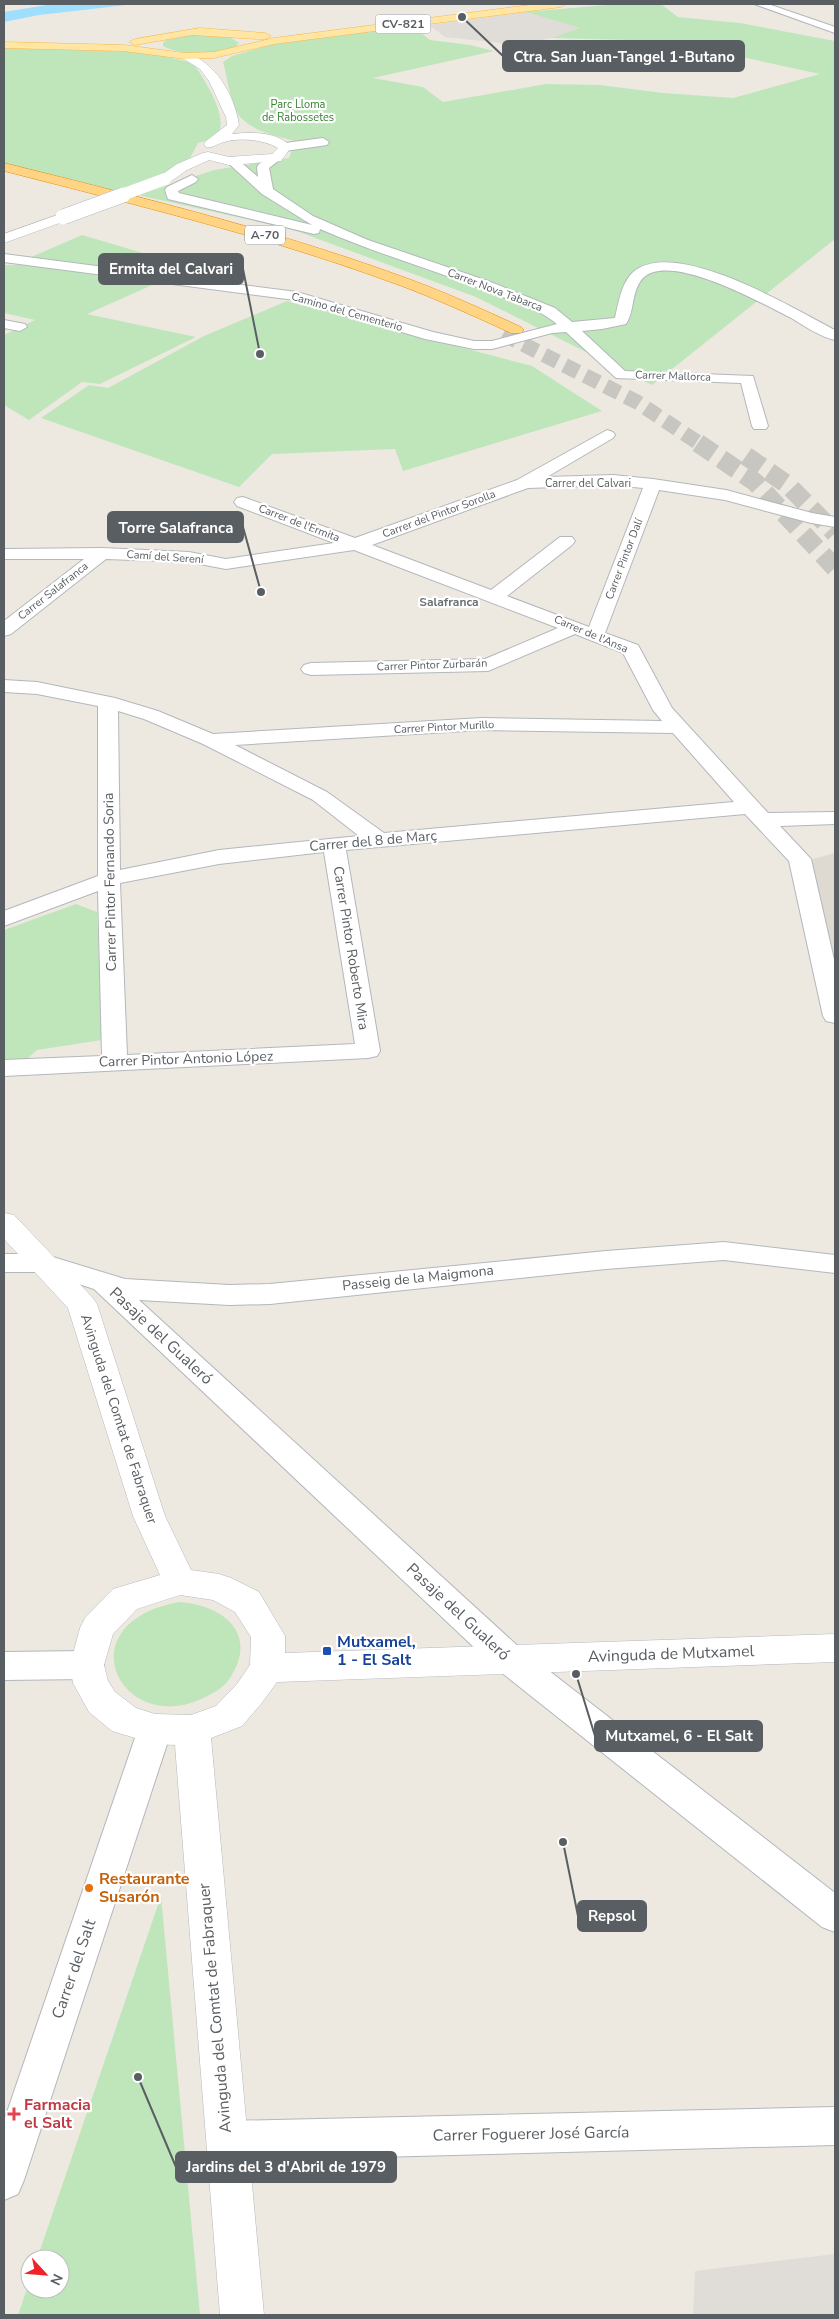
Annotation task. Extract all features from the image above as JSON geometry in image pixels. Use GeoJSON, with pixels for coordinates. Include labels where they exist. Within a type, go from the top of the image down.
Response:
{"type":"FeatureCollection","features":[{"type":"Feature","properties":{"kind":"highway","name":"A-70"},"geometry":{"type":"LineString","coordinates":[[4,167],[298,244],[429,291],[510,332],[384,284],[280,248],[4,174]]}},
{"type":"Feature","properties":{"kind":"main road","name":"CV-821"},"geometry":{"type":"LineString","coordinates":[[4,43],[124,48],[159,51],[185,56],[228,53],[245,42],[531,4]]}},
{"type":"Feature","properties":{"kind":"main road","name":"CV-821"},"geometry":{"type":"LineString","coordinates":[[4,43],[114,43],[144,41],[184,32],[212,31],[245,42],[274,41],[561,4]]}},
{"type":"Feature","properties":{"kind":"main road"},"geometry":{"type":"LineString","coordinates":[[159,51],[152,44],[162,37]]}},
{"type":"Feature","properties":{"kind":"main road"},"geometry":{"type":"LineString","coordinates":[[212,74],[216,62],[228,53]]}},
{"type":"Feature","properties":{"kind":"main road","name":"CV-821"},"geometry":{"type":"LineString","coordinates":[[185,56],[199,63],[212,74],[232,117]]}},
{"type":"Feature","properties":{"kind":"main road"},"geometry":{"type":"LineString","coordinates":[[232,117],[263,138]]}},
{"type":"Feature","properties":{"kind":"main road"},"geometry":{"type":"LineString","coordinates":[[221,139],[233,125],[232,117]]}},
{"type":"Feature","properties":{"kind":"main road"},"geometry":{"type":"LineString","coordinates":[[4,239],[165,179],[230,161],[276,158],[285,147],[278,141],[244,136],[221,139],[202,149],[208,156]]}},
{"type":"Feature","properties":{"kind":"main road"},"geometry":{"type":"LineString","coordinates":[[165,179],[182,167],[208,156],[230,161]]}},
{"type":"Feature","properties":{"kind":"main road","name":"Avinguda del Comtat de Fabraquer"},"geometry":{"type":"LineString","coordinates":[[4,1222],[82,1304],[149,1516],[180,1582]]}},
{"type":"Feature","properties":{"kind":"main road"},"geometry":{"type":"LineString","coordinates":[[180,1582],[219,1587],[247,1602],[268,1636],[267,1668],[249,1694],[229,1716],[173,1730],[125,1720],[102,1702],[91,1683],[87,1665],[97,1628],[125,1600],[180,1582]]}},
{"type":"Feature","properties":{"kind":"main road","name":"Avinguda de Mutxamel"},"geometry":{"type":"LineString","coordinates":[[267,1668],[835,1648]]}},
{"type":"Feature","properties":{"kind":"main road","name":"Avinguda del Comtat de Fabraquer"},"geometry":{"type":"LineString","coordinates":[[173,1730],[227,2141],[242,2315]]}},
{"type":"Feature","properties":{"kind":"street"},"geometry":{"type":"LineString","coordinates":[[759,4],[835,30]]}},
{"type":"Feature","properties":{"kind":"street"},"geometry":{"type":"LineString","coordinates":[[285,147],[323,142]]}},
{"type":"Feature","properties":{"kind":"street"},"geometry":{"type":"LineString","coordinates":[[267,190],[263,167],[276,158]]}},
{"type":"Feature","properties":{"kind":"street"},"geometry":{"type":"LineString","coordinates":[[230,161],[267,190]]}},
{"type":"Feature","properties":{"kind":"street"},"geometry":{"type":"LineString","coordinates":[[192,179],[171,190],[173,196],[359,241]]}},
{"type":"Feature","properties":{"kind":"street","name":"Carrer Nova Tabarca"},"geometry":{"type":"LineString","coordinates":[[267,190],[308,219],[359,241],[484,284],[550,311],[568,327]]}},
{"type":"Feature","properties":{"kind":"street","name":"Camino del Cementerio"},"geometry":{"type":"LineString","coordinates":[[4,258],[297,296],[430,336],[474,344],[492,345],[550,329],[568,327]]}},
{"type":"Feature","properties":{"kind":"street"},"geometry":{"type":"LineString","coordinates":[[568,327],[602,325],[621,320],[632,283],[645,269],[669,265],[723,280],[778,304],[835,336]]}},
{"type":"Feature","properties":{"kind":"street"},"geometry":{"type":"LineString","coordinates":[[4,324],[20,327]]}},
{"type":"Feature","properties":{"kind":"street","name":"Carrer Mallorca"},"geometry":{"type":"LineString","coordinates":[[568,327],[621,374],[748,379],[760,426]]}},
{"type":"Feature","properties":{"kind":"street"},"geometry":{"type":"LineString","coordinates":[[523,484],[607,435]]}},
{"type":"Feature","properties":{"kind":"street","name":"Carrer del Calvari"},"geometry":{"type":"LineString","coordinates":[[523,484],[613,480],[654,484],[726,495],[811,518],[835,522]]}},
{"type":"Feature","properties":{"kind":"street","name":"Carrer del Pintor Sorolla"},"geometry":{"type":"LineString","coordinates":[[354,545],[523,484]]}},
{"type":"Feature","properties":{"kind":"street","name":"Carrer Pintor Dalí"},"geometry":{"type":"LineString","coordinates":[[595,635],[654,484]]}},
{"type":"Feature","properties":{"kind":"street","name":"Carrer de l'Ermita"},"geometry":{"type":"LineString","coordinates":[[243,502],[296,520],[354,545]]}},
{"type":"Feature","properties":{"kind":"street"},"geometry":{"type":"LineString","coordinates":[[495,596],[566,541]]}},
{"type":"Feature","properties":{"kind":"street","name":"Camí del Serení"},"geometry":{"type":"LineString","coordinates":[[4,554],[102,553],[189,557],[226,564],[354,545]]}},
{"type":"Feature","properties":{"kind":"street","name":"Carrer de l'Ansa"},"geometry":{"type":"LineString","coordinates":[[354,545],[495,596],[631,649],[663,710],[800,859],[835,1016]]}},
{"type":"Feature","properties":{"kind":"street","name":"Carrer Salafranca"},"geometry":{"type":"LineString","coordinates":[[4,630],[102,553]]}},
{"type":"Feature","properties":{"kind":"street","name":"Carrer Pintor Zurbarán"},"geometry":{"type":"LineString","coordinates":[[311,669],[488,665],[576,627]]}},
{"type":"Feature","properties":{"kind":"street"},"geometry":{"type":"LineString","coordinates":[[4,686],[37,688],[108,702],[151,715],[210,740],[320,796],[379,840]]}},
{"type":"Feature","properties":{"kind":"street","name":"Carrer Pintor Fernando Soria"},"geometry":{"type":"LineString","coordinates":[[108,702],[109,880],[115,1061]]}},
{"type":"Feature","properties":{"kind":"street","name":"Carrer Pintor Murillo"},"geometry":{"type":"LineString","coordinates":[[210,740],[482,724],[679,727]]}},
{"type":"Feature","properties":{"kind":"street","name":"Carrer del 8 de Març"},"geometry":{"type":"LineString","coordinates":[[4,919],[109,880],[219,856],[379,840],[757,814],[835,818]]}},
{"type":"Feature","properties":{"kind":"street","name":"Carrer Pintor Roberto Mira"},"geometry":{"type":"LineString","coordinates":[[334,844],[368,1051]]}},
{"type":"Feature","properties":{"kind":"street","name":"Carrer Pintor Antonio López"},"geometry":{"type":"LineString","coordinates":[[4,1068],[115,1061],[368,1051]]}},
{"type":"Feature","properties":{"kind":"street","name":"Passeig de la Maigmona"},"geometry":{"type":"LineString","coordinates":[[4,1263],[43,1263],[124,1289],[246,1295],[596,1261],[724,1251],[835,1264]]}},
{"type":"Feature","properties":{"kind":"street","name":"Pasaje del Gualeró"},"geometry":{"type":"LineString","coordinates":[[103,1282],[509,1659],[835,1915]]}},
{"type":"Feature","properties":{"kind":"street"},"geometry":{"type":"LineString","coordinates":[[4,1666],[87,1665]]}},
{"type":"Feature","properties":{"kind":"street","name":"Carrer del Salt"},"geometry":{"type":"LineString","coordinates":[[5,2168],[173,1730]]}},
{"type":"Feature","properties":{"kind":"street","name":"Carrer Foguerer José García"},"geometry":{"type":"LineString","coordinates":[[227,2141],[835,2126]]}},
{"type":"Feature","properties":{"kind":"shaded area"},"geometry":{"type":"Polygon","coordinates":[[[526,12],[581,28],[551,38],[519,45],[445,37],[429,25],[526,12]]]}},
{"type":"Feature","properties":{"kind":"shaded area"},"geometry":{"type":"Polygon","coordinates":[[[835,853],[835,990],[809,860],[835,853]]]}},
{"type":"Feature","properties":{"kind":"shaded area"},"geometry":{"type":"Polygon","coordinates":[[[835,2254],[835,2315],[693,2315],[695,2271],[835,2254]]]}},
{"type":"Feature","properties":{"kind":"green space","name":"Parc Lloma de Rabossetes"},"geometry":{"type":"Polygon","coordinates":[[[618,4],[661,4],[678,17],[740,23],[835,41],[835,239],[652,385],[476,297],[291,229],[138,195],[214,170],[289,158],[295,141],[259,130],[241,118],[232,99],[223,62],[232,56],[276,43],[397,28],[417,30],[430,40],[470,45],[494,51],[373,78],[423,87],[443,102],[546,84],[600,85],[663,93],[733,98],[820,74],[668,41],[551,38],[580,28],[526,12],[618,4]]]}},
{"type":"Feature","properties":{"kind":"green space"},"geometry":{"type":"Polygon","coordinates":[[[196,34],[230,37],[239,43],[234,48],[225,51],[203,54],[179,51],[163,46],[166,40],[196,34]]]}},
{"type":"Feature","properties":{"kind":"green space"},"geometry":{"type":"Polygon","coordinates":[[[4,48],[146,52],[193,63],[218,108],[220,126],[218,133],[212,138],[198,143],[190,158],[158,177],[119,193],[4,163],[4,48]]]}},
{"type":"Feature","properties":{"kind":"green space"},"geometry":{"type":"Polygon","coordinates":[[[82,235],[197,269],[172,279],[22,261],[82,235]]]}},
{"type":"Feature","properties":{"kind":"green space"},"geometry":{"type":"Polygon","coordinates":[[[4,265],[34,265],[157,283],[87,314],[196,337],[100,384],[82,382],[29,420],[4,405],[4,335],[35,320],[4,313],[4,265]]]}},
{"type":"Feature","properties":{"kind":"green space"},"geometry":{"type":"Polygon","coordinates":[[[287,301],[532,366],[602,411],[403,471],[395,449],[272,454],[239,487],[41,418],[89,385],[108,388],[204,336],[287,301]]]}},
{"type":"Feature","properties":{"kind":"green space"},"geometry":{"type":"Polygon","coordinates":[[[76,904],[97,912],[102,1040],[37,1050],[26,1060],[4,1061],[4,930],[76,904]]]}},
{"type":"Feature","properties":{"kind":"green space"},"geometry":{"type":"Polygon","coordinates":[[[179,1602],[195,1604],[210,1609],[232,1624],[238,1635],[240,1648],[238,1662],[224,1685],[212,1694],[199,1700],[170,1706],[146,1702],[127,1689],[116,1672],[114,1651],[123,1631],[144,1614],[179,1602]]]}},
{"type":"Feature","properties":{"kind":"green space"},"geometry":{"type":"Polygon","coordinates":[[[161,1896],[200,2315],[18,2315],[23,2299],[70,2299],[70,2249],[40,2249],[161,1896]]]}},
{"type":"Feature","properties":{"kind":"water"},"geometry":{"type":"Polygon","coordinates":[[[53,4],[135,4],[39,15],[4,22],[4,12],[53,4]]]}},
{"type":"Feature","properties":{"kind":"tunnel"},"geometry":{"type":"LineString","coordinates":[[503,334],[637,402],[700,444]]}},
{"type":"Feature","properties":{"kind":"tunnel"},"geometry":{"type":"LineString","coordinates":[[698,443],[755,482],[835,568]]}},
{"type":"Feature","properties":{"kind":"tunnel"},"geometry":{"type":"LineString","coordinates":[[746,456],[788,485],[835,533]]}},
{"type":"Feature","properties":{"kind":"place","name":"Ctra. San Juan-Tangel 1-Butano"},"geometry":{"type":"Point","coordinates":[462,17]}},
{"type":"Feature","properties":{"kind":"place","name":"Ermita del Calvari"},"geometry":{"type":"Point","coordinates":[260,354]}},
{"type":"Feature","properties":{"kind":"place","name":"Torre Salafranca"},"geometry":{"type":"Point","coordinates":[261,592]}},
{"type":"Feature","properties":{"kind":"place","name":"Mutxamel, 1 - El Salt"},"geometry":{"type":"Point","coordinates":[327,1651]}},
{"type":"Feature","properties":{"kind":"place","name":"Mutxamel, 6 - El Salt"},"geometry":{"type":"Point","coordinates":[576,1674]}},
{"type":"Feature","properties":{"kind":"place","name":"Repsol"},"geometry":{"type":"Point","coordinates":[563,1842]}},
{"type":"Feature","properties":{"kind":"place","name":"Restaurante Susarón"},"geometry":{"type":"Point","coordinates":[89,1888]}},
{"type":"Feature","properties":{"kind":"place","name":"Jardins del 3 d'Abril de 1979"},"geometry":{"type":"Point","coordinates":[138,2077]}},
{"type":"Feature","properties":{"kind":"place","name":"Farmacia el Salt"},"geometry":{"type":"Point","coordinates":[14,2114]}},
{"type":"Feature","properties":{"kind":"district","name":"Salafranca"},"geometry":{"type":"Point","coordinates":[449,602]}}]}
